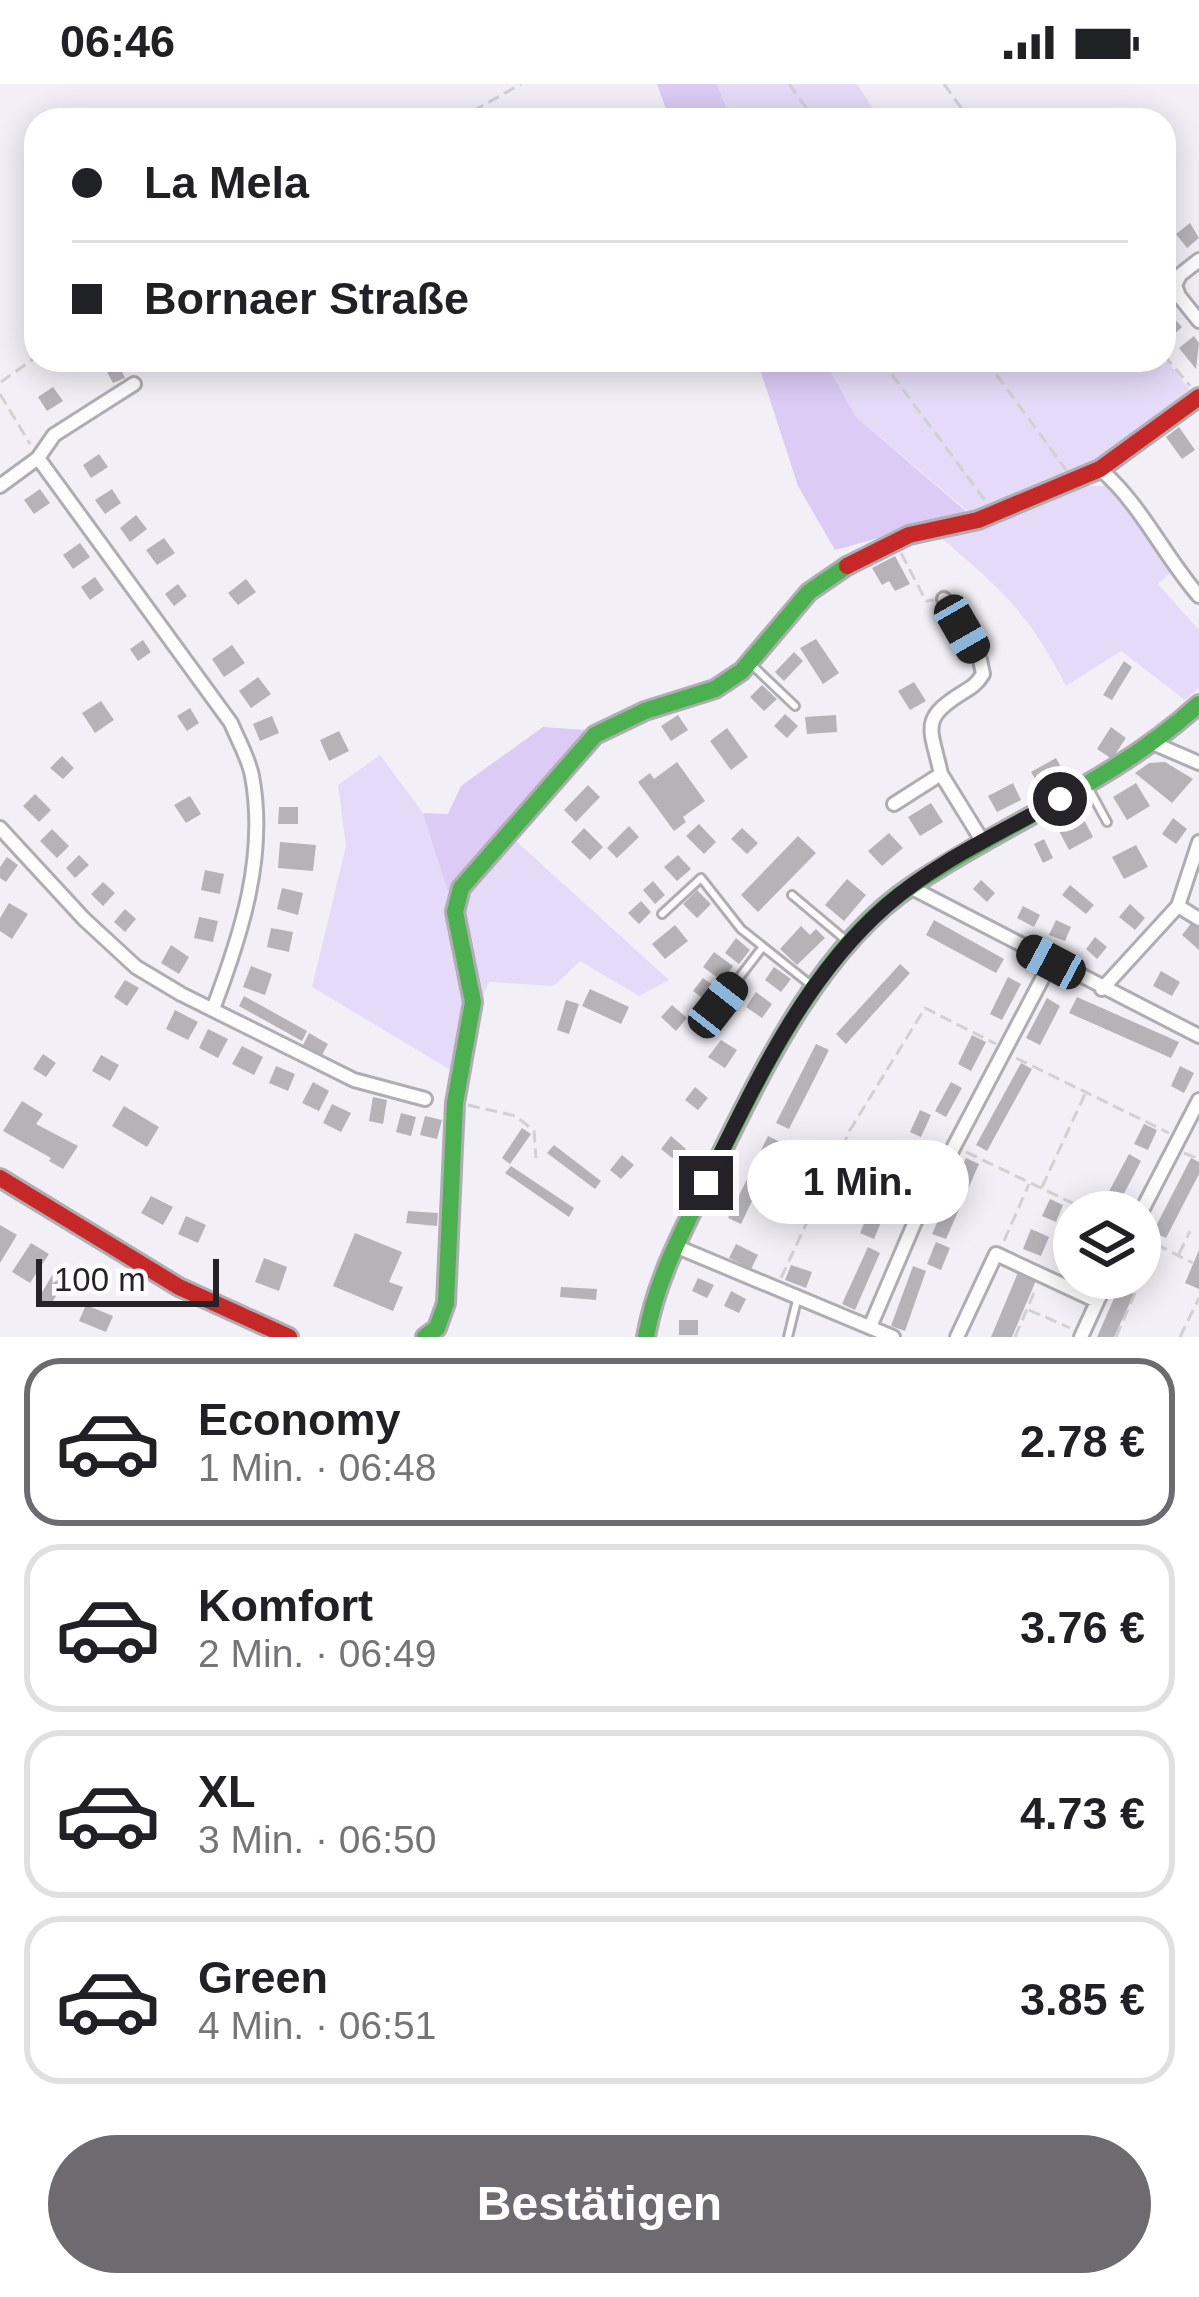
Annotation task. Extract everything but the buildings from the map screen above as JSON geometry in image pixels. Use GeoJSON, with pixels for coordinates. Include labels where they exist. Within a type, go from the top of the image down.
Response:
{"type":"FeatureCollection","features":[{"type":"Feature","properties":{"kind":"street"},"geometry":{"type":"LineString","coordinates":[[1176,283],[1199,260]]}},
{"type":"Feature","properties":{"kind":"street"},"geometry":{"type":"LineString","coordinates":[[1176,288],[1199,321]]}},
{"type":"Feature","properties":{"kind":"street"},"geometry":{"type":"LineString","coordinates":[[0,486],[38,458],[54,435],[134,384]]}},
{"type":"Feature","properties":{"kind":"street"},"geometry":{"type":"LineString","coordinates":[[425,1337],[443,1318],[446,1303],[455,1103],[473,1002],[455,912],[461,888],[595,735],[645,711],[715,689],[749,662],[809,592],[864,554],[995,513],[1100,470],[1199,397]]}},
{"type":"Feature","properties":{"kind":"street"},"geometry":{"type":"LineString","coordinates":[[38,458],[231,723],[252,773],[254,866],[234,952],[213,1009]]}},
{"type":"Feature","properties":{"kind":"street"},"geometry":{"type":"LineString","coordinates":[[1100,470],[1122,488],[1173,566],[1199,596]]}},
{"type":"Feature","properties":{"kind":"street"},"geometry":{"type":"LineString","coordinates":[[944,598],[980,660],[983,674],[978,684],[936,710],[931,719],[941,774],[982,842]]}},
{"type":"Feature","properties":{"kind":"street"},"geometry":{"type":"LineString","coordinates":[[646,1337],[675,1246],[769,1058],[814,987],[851,944],[884,907],[910,887],[1155,744],[1199,704]]}},
{"type":"Feature","properties":{"kind":"street"},"geometry":{"type":"LineString","coordinates":[[1155,744],[1199,763]]}},
{"type":"Feature","properties":{"kind":"street"},"geometry":{"type":"LineString","coordinates":[[893,804],[941,774]]}},
{"type":"Feature","properties":{"kind":"street"},"geometry":{"type":"LineString","coordinates":[[0,828],[136,967],[354,1080],[425,1099]]}},
{"type":"Feature","properties":{"kind":"street"},"geometry":{"type":"LineString","coordinates":[[1102,989],[1178,906],[1199,842]]}},
{"type":"Feature","properties":{"kind":"street"},"geometry":{"type":"LineString","coordinates":[[910,887],[1199,1036]]}},
{"type":"Feature","properties":{"kind":"street"},"geometry":{"type":"LineString","coordinates":[[1178,906],[1199,920]]}},
{"type":"Feature","properties":{"kind":"street"},"geometry":{"type":"LineString","coordinates":[[871,1327],[917,1217],[1051,962]]}},
{"type":"Feature","properties":{"kind":"street"},"geometry":{"type":"LineString","coordinates":[[1152,1191],[1199,1100]]}},
{"type":"Feature","properties":{"kind":"street"},"geometry":{"type":"LineString","coordinates":[[0,1178],[179,1287],[289,1337]]}},
{"type":"Feature","properties":{"kind":"street"},"geometry":{"type":"LineString","coordinates":[[675,1246],[892,1337]]}},
{"type":"Feature","properties":{"kind":"street"},"geometry":{"type":"LineString","coordinates":[[957,1337],[996,1254],[1097,1300],[1082,1335]]}},
{"type":"Feature","properties":{"kind":"lane"},"geometry":{"type":"LineString","coordinates":[[749,662],[794,706]]}},
{"type":"Feature","properties":{"kind":"lane"},"geometry":{"type":"LineString","coordinates":[[1086,784],[1107,822]]}},
{"type":"Feature","properties":{"kind":"lane"},"geometry":{"type":"LineString","coordinates":[[662,914],[701,878],[741,929],[814,987]]}},
{"type":"Feature","properties":{"kind":"lane"},"geometry":{"type":"LineString","coordinates":[[792,895],[851,944]]}},
{"type":"Feature","properties":{"kind":"lane"},"geometry":{"type":"LineString","coordinates":[[718,1005],[762,948]]}},
{"type":"Feature","properties":{"kind":"lane"},"geometry":{"type":"LineString","coordinates":[[788,1337],[797,1300]]}},
{"type":"Feature","properties":{"kind":"path"},"geometry":{"type":"LineString","coordinates":[[478,108],[521,84]]}},
{"type":"Feature","properties":{"kind":"path"},"geometry":{"type":"LineString","coordinates":[[24,367],[0,386],[38,458]]}},
{"type":"Feature","properties":{"kind":"path"},"geometry":{"type":"LineString","coordinates":[[1176,369],[1199,397]]}},
{"type":"Feature","properties":{"kind":"path"},"geometry":{"type":"LineString","coordinates":[[890,372],[995,513]]}},
{"type":"Feature","properties":{"kind":"path"},"geometry":{"type":"LineString","coordinates":[[995,372],[1074,480]]}},
{"type":"Feature","properties":{"kind":"path"},"geometry":{"type":"LineString","coordinates":[[894,541],[926,602],[944,598]]}},
{"type":"Feature","properties":{"kind":"path"},"geometry":{"type":"LineString","coordinates":[[776,1291],[850,1130],[926,1008],[1087,1091],[1199,1160]]}},
{"type":"Feature","properties":{"kind":"path"},"geometry":{"type":"LineString","coordinates":[[1041,1188],[1087,1091]]}},
{"type":"Feature","properties":{"kind":"path"},"geometry":{"type":"LineString","coordinates":[[455,1103],[515,1116],[534,1131],[536,1158]]}},
{"type":"Feature","properties":{"kind":"path"},"geometry":{"type":"LineString","coordinates":[[954,1146],[1053,1194]]}},
{"type":"Feature","properties":{"kind":"path"},"geometry":{"type":"LineString","coordinates":[[1002,1246],[1030,1183]]}},
{"type":"Feature","properties":{"kind":"path"},"geometry":{"type":"LineString","coordinates":[[1178,1255],[1190,1231]]}},
{"type":"Feature","properties":{"kind":"path"},"geometry":{"type":"LineString","coordinates":[[1161,1246],[1193,1263]]}},
{"type":"Feature","properties":{"kind":"path"},"geometry":{"type":"LineString","coordinates":[[1015,1337],[1032,1297]]}},
{"type":"Feature","properties":{"kind":"path"},"geometry":{"type":"LineString","coordinates":[[1180,1337],[1199,1298]]}},
{"type":"Feature","properties":{"kind":"path"},"geometry":{"type":"LineString","coordinates":[[1116,1337],[1132,1299]]}},
{"type":"Feature","properties":{"kind":"path"},"geometry":{"type":"LineString","coordinates":[[1027,1309],[1082,1335]]}},
{"type":"Feature","properties":{"kind":"shaded area"},"geometry":{"type":"Polygon","coordinates":[[[657,84],[717,84],[726,108],[666,108],[657,84]]]}},
{"type":"Feature","properties":{"kind":"shaded area"},"geometry":{"type":"Polygon","coordinates":[[[717,84],[857,84],[872,108],[726,108],[717,84]]]}},
{"type":"Feature","properties":{"kind":"shaded area"},"geometry":{"type":"Polygon","coordinates":[[[761,372],[831,372],[856,417],[968,513],[835,550],[798,486],[761,372]]]}},
{"type":"Feature","properties":{"kind":"shaded area"},"geometry":{"type":"Polygon","coordinates":[[[831,372],[1176,372],[1193,394],[1106,454],[1100,469],[1077,486],[1109,486],[1118,494],[1170,573],[1158,584],[1199,630],[1199,688],[1185,700],[1121,651],[1066,686],[1012,604],[940,537],[977,519],[856,417],[831,372]]]}},
{"type":"Feature","properties":{"kind":"shaded area"},"geometry":{"type":"Polygon","coordinates":[[[543,727],[586,730],[505,831],[448,892],[423,813],[448,814],[461,786],[543,727]]]}},
{"type":"Feature","properties":{"kind":"shaded area"},"geometry":{"type":"Polygon","coordinates":[[[380,755],[423,813],[448,891],[505,831],[669,980],[639,996],[580,961],[554,986],[489,982],[452,1071],[312,987],[346,846],[338,785],[380,755]]]}},
{"type":"Feature","properties":{"kind":"traffic: fast"},"geometry":{"type":"LineString","coordinates":[[425,1337],[437,1328],[446,1303],[455,1103],[473,1002],[455,912],[461,888],[595,735],[645,711],[715,689],[742,671],[809,592],[847,566]]}},
{"type":"Feature","properties":{"kind":"traffic: fast"},"geometry":{"type":"LineString","coordinates":[[646,1337],[672,1254],[749,1098],[794,1017],[848,943],[913,885],[1132,756],[1199,704]]}},
{"type":"Feature","properties":{"kind":"traffic: jam"},"geometry":{"type":"LineString","coordinates":[[847,566],[909,535],[978,520],[1100,469],[1199,397]]}},
{"type":"Feature","properties":{"kind":"traffic: jam"},"geometry":{"type":"LineString","coordinates":[[0,1178],[179,1287],[289,1337]]}},
{"type":"Feature","properties":{"kind":"route"},"geometry":{"type":"LineString","coordinates":[[706,1183],[769,1058],[814,987],[884,907],[958,856],[1060,799]]}}]}
